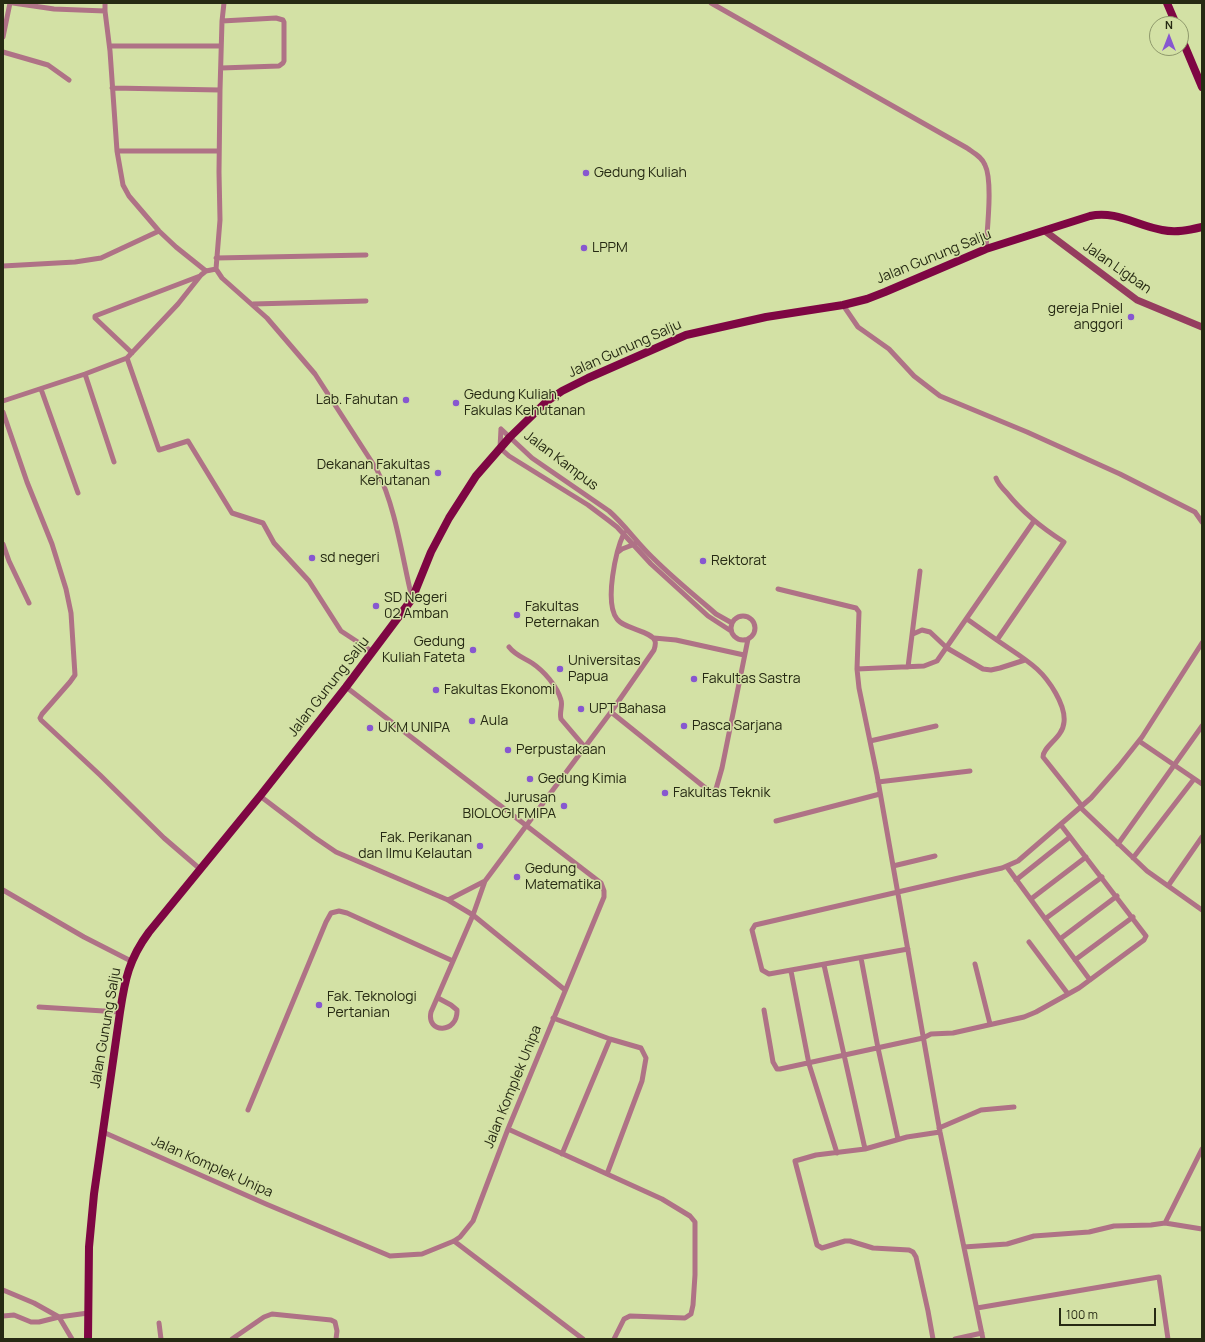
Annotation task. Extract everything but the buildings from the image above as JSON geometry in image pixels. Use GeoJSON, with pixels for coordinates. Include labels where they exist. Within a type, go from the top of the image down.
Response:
{"type":"FeatureCollection","features":[{"type":"Feature","properties":{"kind":"main road"},"geometry":{"type":"LineString","coordinates":[[1167,3],[1173,16]]}},
{"type":"Feature","properties":{"kind":"main road"},"geometry":{"type":"LineString","coordinates":[[1189,55],[1202,87]]}},
{"type":"Feature","properties":{"kind":"main road","name":"Jalan Gunung Salju"},"geometry":{"type":"LineString","coordinates":[[88,1339],[90,1240],[94,1194],[124,985],[132,961],[140,944],[149,932],[260,796],[346,687],[412,599],[431,552],[449,518],[476,476],[510,437],[546,402],[562,391],[612,367],[686,335],[766,317],[843,305],[885,292],[986,249],[1090,216],[1103,214],[1115,216],[1167,231],[1181,231],[1202,227]]}},
{"type":"Feature","properties":{"kind":"main road","name":"Jalan Ligban"},"geometry":{"type":"LineString","coordinates":[[1045,231],[1137,300],[1202,328]]}},
{"type":"Feature","properties":{"kind":"street"},"geometry":{"type":"LineString","coordinates":[[3,37],[12,3],[54,9],[105,11]]}},
{"type":"Feature","properties":{"kind":"street"},"geometry":{"type":"LineString","coordinates":[[105,3],[110,46],[117,151],[123,185],[129,196],[159,231],[206,271]]}},
{"type":"Feature","properties":{"kind":"street"},"geometry":{"type":"LineString","coordinates":[[224,3],[220,90],[220,220],[216,269],[222,278],[267,318],[315,374],[377,470],[385,486],[390,502],[412,599]]}},
{"type":"Feature","properties":{"kind":"street"},"geometry":{"type":"LineString","coordinates":[[711,3],[967,148],[980,158],[985,165],[988,176],[989,192],[986,249]]}},
{"type":"Feature","properties":{"kind":"street"},"geometry":{"type":"LineString","coordinates":[[221,68],[279,66],[284,61],[283,20],[276,18],[222,21]]}},
{"type":"Feature","properties":{"kind":"street"},"geometry":{"type":"LineString","coordinates":[[110,46],[222,46]]}},
{"type":"Feature","properties":{"kind":"street"},"geometry":{"type":"LineString","coordinates":[[3,52],[48,65],[69,80]]}},
{"type":"Feature","properties":{"kind":"street"},"geometry":{"type":"LineString","coordinates":[[112,88],[220,90]]}},
{"type":"Feature","properties":{"kind":"street"},"geometry":{"type":"LineString","coordinates":[[117,151],[219,151]]}},
{"type":"Feature","properties":{"kind":"street"},"geometry":{"type":"LineString","coordinates":[[3,266],[74,262],[101,258],[159,231]]}},
{"type":"Feature","properties":{"kind":"street"},"geometry":{"type":"LineString","coordinates":[[216,258],[366,255]]}},
{"type":"Feature","properties":{"kind":"street"},"geometry":{"type":"LineString","coordinates":[[3,401],[85,374],[127,358],[178,304],[201,275],[206,271],[216,269]]}},
{"type":"Feature","properties":{"kind":"street"},"geometry":{"type":"LineString","coordinates":[[132,353],[95,318],[95,316],[201,275]]}},
{"type":"Feature","properties":{"kind":"street"},"geometry":{"type":"LineString","coordinates":[[253,304],[366,301]]}},
{"type":"Feature","properties":{"kind":"street"},"geometry":{"type":"LineString","coordinates":[[843,305],[858,327],[889,349],[914,376],[940,396],[1027,432],[1120,474],[1195,512],[1202,522]]}},
{"type":"Feature","properties":{"kind":"street"},"geometry":{"type":"LineString","coordinates":[[127,358],[159,450],[188,441],[232,513],[262,523],[274,543],[309,581],[341,631],[373,652]]}},
{"type":"Feature","properties":{"kind":"street"},"geometry":{"type":"LineString","coordinates":[[85,374],[114,462]]}},
{"type":"Feature","properties":{"kind":"street"},"geometry":{"type":"LineString","coordinates":[[41,389],[78,493]]}},
{"type":"Feature","properties":{"kind":"street"},"geometry":{"type":"LineString","coordinates":[[3,412],[27,482],[52,544],[66,589],[71,613],[75,675],[40,718],[164,838],[200,870]]}},
{"type":"Feature","properties":{"kind":"street","name":"Jalan Kampus"},"geometry":{"type":"LineString","coordinates":[[624,532],[618,519],[609,511],[532,458],[501,429],[500,448],[516,462],[593,509],[624,532],[660,573],[679,591],[708,616],[731,631],[738,639],[748,639]]}},
{"type":"Feature","properties":{"kind":"street"},"geometry":{"type":"LineString","coordinates":[[996,478],[1018,506],[1034,521],[1064,542],[997,640]]}},
{"type":"Feature","properties":{"kind":"street"},"geometry":{"type":"LineString","coordinates":[[857,669],[924,666],[937,662],[1034,521]]}},
{"type":"Feature","properties":{"kind":"street"},"geometry":{"type":"LineString","coordinates":[[624,532],[613,569],[612,597],[614,614],[617,619],[622,624],[654,638],[676,640],[744,655]]}},
{"type":"Feature","properties":{"kind":"street"},"geometry":{"type":"LineString","coordinates":[[3,544],[29,603]]}},
{"type":"Feature","properties":{"kind":"street"},"geometry":{"type":"LineString","coordinates":[[618,552],[635,544]]}},
{"type":"Feature","properties":{"kind":"street","name":"Jalan Kampus"},"geometry":{"type":"LineString","coordinates":[[635,544],[716,614],[732,622]]}},
{"type":"Feature","properties":{"kind":"street"},"geometry":{"type":"LineString","coordinates":[[660,573],[664,568]]}},
{"type":"Feature","properties":{"kind":"street"},"geometry":{"type":"LineString","coordinates":[[908,667],[920,571]]}},
{"type":"Feature","properties":{"kind":"street"},"geometry":{"type":"LineString","coordinates":[[679,591],[684,586]]}},
{"type":"Feature","properties":{"kind":"street"},"geometry":{"type":"LineString","coordinates":[[778,589],[858,609],[860,620],[857,669],[859,688],[878,782],[939,1130],[982,1336],[956,1339]]}},
{"type":"Feature","properties":{"kind":"street"},"geometry":{"type":"LineString","coordinates":[[698,607],[702,602]]}},
{"type":"Feature","properties":{"kind":"street"},"geometry":{"type":"LineString","coordinates":[[611,712],[708,790],[714,791],[718,785],[722,768],[744,655],[748,639],[752,635],[754,629],[752,621],[747,617],[736,619],[732,622],[731,631]]}},
{"type":"Feature","properties":{"kind":"street"},"geometry":{"type":"LineString","coordinates":[[967,619],[1037,669],[1048,681],[1056,694],[1064,713],[1062,732],[1045,750],[1043,757],[1081,807],[1152,875],[1202,910]]}},
{"type":"Feature","properties":{"kind":"street"},"geometry":{"type":"LineString","coordinates":[[912,634],[919,630],[926,630],[947,648],[983,669],[991,670],[1025,660]]}},
{"type":"Feature","properties":{"kind":"street"},"geometry":{"type":"LineString","coordinates":[[438,998],[457,1010],[457,1016],[454,1024],[447,1028],[436,1028],[431,1021],[431,1012],[473,915],[485,881],[584,746],[611,712],[654,650],[656,642],[654,638]]}},
{"type":"Feature","properties":{"kind":"street"},"geometry":{"type":"LineString","coordinates":[[908,950],[769,974],[762,970],[752,930],[755,925],[1007,867],[1018,861],[1081,807],[1119,766],[1139,741],[1202,643]]}},
{"type":"Feature","properties":{"kind":"street"},"geometry":{"type":"LineString","coordinates":[[508,647],[517,655],[533,664],[555,686],[562,702],[561,719],[584,746]]}},
{"type":"Feature","properties":{"kind":"street","name":"Jalan Komplek Unipa"},"geometry":{"type":"LineString","coordinates":[[103,1132],[266,1204],[390,1256],[422,1254],[454,1241],[460,1237],[473,1221],[508,1129],[604,897],[603,887],[601,883],[527,825],[346,687]]}},
{"type":"Feature","properties":{"kind":"street"},"geometry":{"type":"LineString","coordinates":[[870,741],[936,726]]}},
{"type":"Feature","properties":{"kind":"street"},"geometry":{"type":"LineString","coordinates":[[1118,844],[1173,764],[1202,726]]}},
{"type":"Feature","properties":{"kind":"street"},"geometry":{"type":"LineString","coordinates":[[1139,741],[1202,784]]}},
{"type":"Feature","properties":{"kind":"street"},"geometry":{"type":"LineString","coordinates":[[878,782],[970,771]]}},
{"type":"Feature","properties":{"kind":"street"},"geometry":{"type":"LineString","coordinates":[[1133,858],[1194,778]]}},
{"type":"Feature","properties":{"kind":"street"},"geometry":{"type":"LineString","coordinates":[[776,821],[880,794]]}},
{"type":"Feature","properties":{"kind":"street"},"geometry":{"type":"LineString","coordinates":[[260,796],[336,852],[448,900],[473,915],[565,990]]}},
{"type":"Feature","properties":{"kind":"street"},"geometry":{"type":"LineString","coordinates":[[764,1010],[775,1067],[780,1069],[809,1064],[923,1038],[931,1034],[953,1033],[1024,1016],[1036,1012],[1068,994],[1090,980],[1146,938],[1144,932],[1133,917],[1061,825]]}},
{"type":"Feature","properties":{"kind":"street"},"geometry":{"type":"LineString","coordinates":[[1016,880],[1070,837]]}},
{"type":"Feature","properties":{"kind":"street"},"geometry":{"type":"LineString","coordinates":[[1168,886],[1202,837]]}},
{"type":"Feature","properties":{"kind":"street"},"geometry":{"type":"LineString","coordinates":[[893,866],[935,856]]}},
{"type":"Feature","properties":{"kind":"street"},"geometry":{"type":"LineString","coordinates":[[1031,899],[1086,857]]}},
{"type":"Feature","properties":{"kind":"street"},"geometry":{"type":"LineString","coordinates":[[1007,867],[1090,980]]}},
{"type":"Feature","properties":{"kind":"street"},"geometry":{"type":"LineString","coordinates":[[1045,918],[1102,877]]}},
{"type":"Feature","properties":{"kind":"street"},"geometry":{"type":"LineString","coordinates":[[448,900],[485,881]]}},
{"type":"Feature","properties":{"kind":"street"},"geometry":{"type":"LineString","coordinates":[[3,890],[84,937],[132,961]]}},
{"type":"Feature","properties":{"kind":"street"},"geometry":{"type":"LineString","coordinates":[[1060,939],[1117,896]]}},
{"type":"Feature","properties":{"kind":"street"},"geometry":{"type":"LineString","coordinates":[[248,1110],[331,913],[339,911],[347,913],[453,961]]}},
{"type":"Feature","properties":{"kind":"street"},"geometry":{"type":"LineString","coordinates":[[1075,960],[1133,917]]}},
{"type":"Feature","properties":{"kind":"street"},"geometry":{"type":"LineString","coordinates":[[1029,942],[1068,994]]}},
{"type":"Feature","properties":{"kind":"street"},"geometry":{"type":"LineString","coordinates":[[862,958],[878,1048],[898,1139]]}},
{"type":"Feature","properties":{"kind":"street"},"geometry":{"type":"LineString","coordinates":[[975,964],[990,1024]]}},
{"type":"Feature","properties":{"kind":"street"},"geometry":{"type":"LineString","coordinates":[[824,965],[843,1056],[865,1149]]}},
{"type":"Feature","properties":{"kind":"street"},"geometry":{"type":"LineString","coordinates":[[791,971],[809,1064],[837,1153]]}},
{"type":"Feature","properties":{"kind":"street"},"geometry":{"type":"LineString","coordinates":[[39,1007],[120,1012]]}},
{"type":"Feature","properties":{"kind":"street"},"geometry":{"type":"LineString","coordinates":[[553,1018],[610,1039],[641,1048],[646,1058],[642,1081],[607,1174]]}},
{"type":"Feature","properties":{"kind":"street"},"geometry":{"type":"LineString","coordinates":[[562,1154],[610,1039]]}},
{"type":"Feature","properties":{"kind":"street"},"geometry":{"type":"LineString","coordinates":[[933,1339],[924,1290],[916,1257],[913,1252],[901,1248],[873,1248],[850,1241],[845,1241],[822,1248],[817,1245],[795,1161],[816,1155],[865,1149],[898,1139],[939,1130],[981,1110],[1014,1107]]}},
{"type":"Feature","properties":{"kind":"street"},"geometry":{"type":"LineString","coordinates":[[508,1129],[662,1199],[693,1218],[696,1226],[693,1305],[689,1316],[685,1318],[630,1316],[624,1319],[614,1339]]}},
{"type":"Feature","properties":{"kind":"street"},"geometry":{"type":"LineString","coordinates":[[1165,1223],[1202,1148]]}},
{"type":"Feature","properties":{"kind":"street"},"geometry":{"type":"LineString","coordinates":[[964,1247],[1007,1244],[1034,1236],[1089,1232],[1122,1225],[1151,1225],[1165,1223],[1202,1229]]}},
{"type":"Feature","properties":{"kind":"street"},"geometry":{"type":"LineString","coordinates":[[454,1241],[583,1339]]}},
{"type":"Feature","properties":{"kind":"street"},"geometry":{"type":"LineString","coordinates":[[976,1308],[1159,1277],[1168,1339]]}},
{"type":"Feature","properties":{"kind":"street"},"geometry":{"type":"LineString","coordinates":[[3,1290],[34,1303],[59,1317],[72,1339]]}},
{"type":"Feature","properties":{"kind":"street"},"geometry":{"type":"LineString","coordinates":[[3,1316],[14,1316],[31,1322],[39,1322],[59,1317],[88,1313]]}},
{"type":"Feature","properties":{"kind":"street"},"geometry":{"type":"LineString","coordinates":[[232,1339],[264,1317],[272,1314],[331,1320],[335,1322],[336,1325],[336,1339]]}},
{"type":"Feature","properties":{"kind":"street"},"geometry":{"type":"LineString","coordinates":[[158,1323],[161,1339]]}},
{"type":"Feature","properties":{"kind":"place","name":"Gedung Kuliah"},"geometry":{"type":"Point","coordinates":[586,173]}},
{"type":"Feature","properties":{"kind":"place","name":"LPPM"},"geometry":{"type":"Point","coordinates":[584,248]}},
{"type":"Feature","properties":{"kind":"place","name":"gereja Pniel anggori"},"geometry":{"type":"Point","coordinates":[1131,317]}},
{"type":"Feature","properties":{"kind":"place","name":"Lab. Fahutan"},"geometry":{"type":"Point","coordinates":[406,400]}},
{"type":"Feature","properties":{"kind":"place","name":"Gedung Kuliah, Fakulas Kehutanan"},"geometry":{"type":"Point","coordinates":[456,403]}},
{"type":"Feature","properties":{"kind":"place","name":"Dekanan Fakultas Kehutanan"},"geometry":{"type":"Point","coordinates":[438,473]}},
{"type":"Feature","properties":{"kind":"place","name":"sd negeri"},"geometry":{"type":"Point","coordinates":[312,558]}},
{"type":"Feature","properties":{"kind":"place","name":"Rektorat"},"geometry":{"type":"Point","coordinates":[703,561]}},
{"type":"Feature","properties":{"kind":"place","name":"SD Negeri 02 Amban"},"geometry":{"type":"Point","coordinates":[376,606]}},
{"type":"Feature","properties":{"kind":"place","name":"Fakultas Peternakan"},"geometry":{"type":"Point","coordinates":[517,615]}},
{"type":"Feature","properties":{"kind":"place","name":"Gedung Kuliah Fateta"},"geometry":{"type":"Point","coordinates":[473,650]}},
{"type":"Feature","properties":{"kind":"place","name":"Universitas Papua"},"geometry":{"type":"Point","coordinates":[560,669]}},
{"type":"Feature","properties":{"kind":"place","name":"Fakultas Sastra"},"geometry":{"type":"Point","coordinates":[694,679]}},
{"type":"Feature","properties":{"kind":"place","name":"Fakultas Ekonomi"},"geometry":{"type":"Point","coordinates":[436,690]}},
{"type":"Feature","properties":{"kind":"place","name":"UPT Bahasa"},"geometry":{"type":"Point","coordinates":[581,709]}},
{"type":"Feature","properties":{"kind":"place","name":"Aula"},"geometry":{"type":"Point","coordinates":[472,721]}},
{"type":"Feature","properties":{"kind":"place","name":"Pasca Sarjana"},"geometry":{"type":"Point","coordinates":[684,726]}},
{"type":"Feature","properties":{"kind":"place","name":"UKM UNIPA"},"geometry":{"type":"Point","coordinates":[370,728]}},
{"type":"Feature","properties":{"kind":"place","name":"Perpustakaan"},"geometry":{"type":"Point","coordinates":[508,750]}},
{"type":"Feature","properties":{"kind":"place","name":"Gedung Kimia"},"geometry":{"type":"Point","coordinates":[530,779]}},
{"type":"Feature","properties":{"kind":"place","name":"Fakultas Teknik"},"geometry":{"type":"Point","coordinates":[665,793]}},
{"type":"Feature","properties":{"kind":"place","name":"Jurusan BIOLOGI FMIPA"},"geometry":{"type":"Point","coordinates":[564,806]}},
{"type":"Feature","properties":{"kind":"place","name":"Fak. Perikanan dan Ilmu Kelautan"},"geometry":{"type":"Point","coordinates":[480,846]}},
{"type":"Feature","properties":{"kind":"place","name":"Gedung Matematika"},"geometry":{"type":"Point","coordinates":[517,877]}},
{"type":"Feature","properties":{"kind":"place","name":"Fak. Teknologi Pertanian"},"geometry":{"type":"Point","coordinates":[319,1005]}}]}
